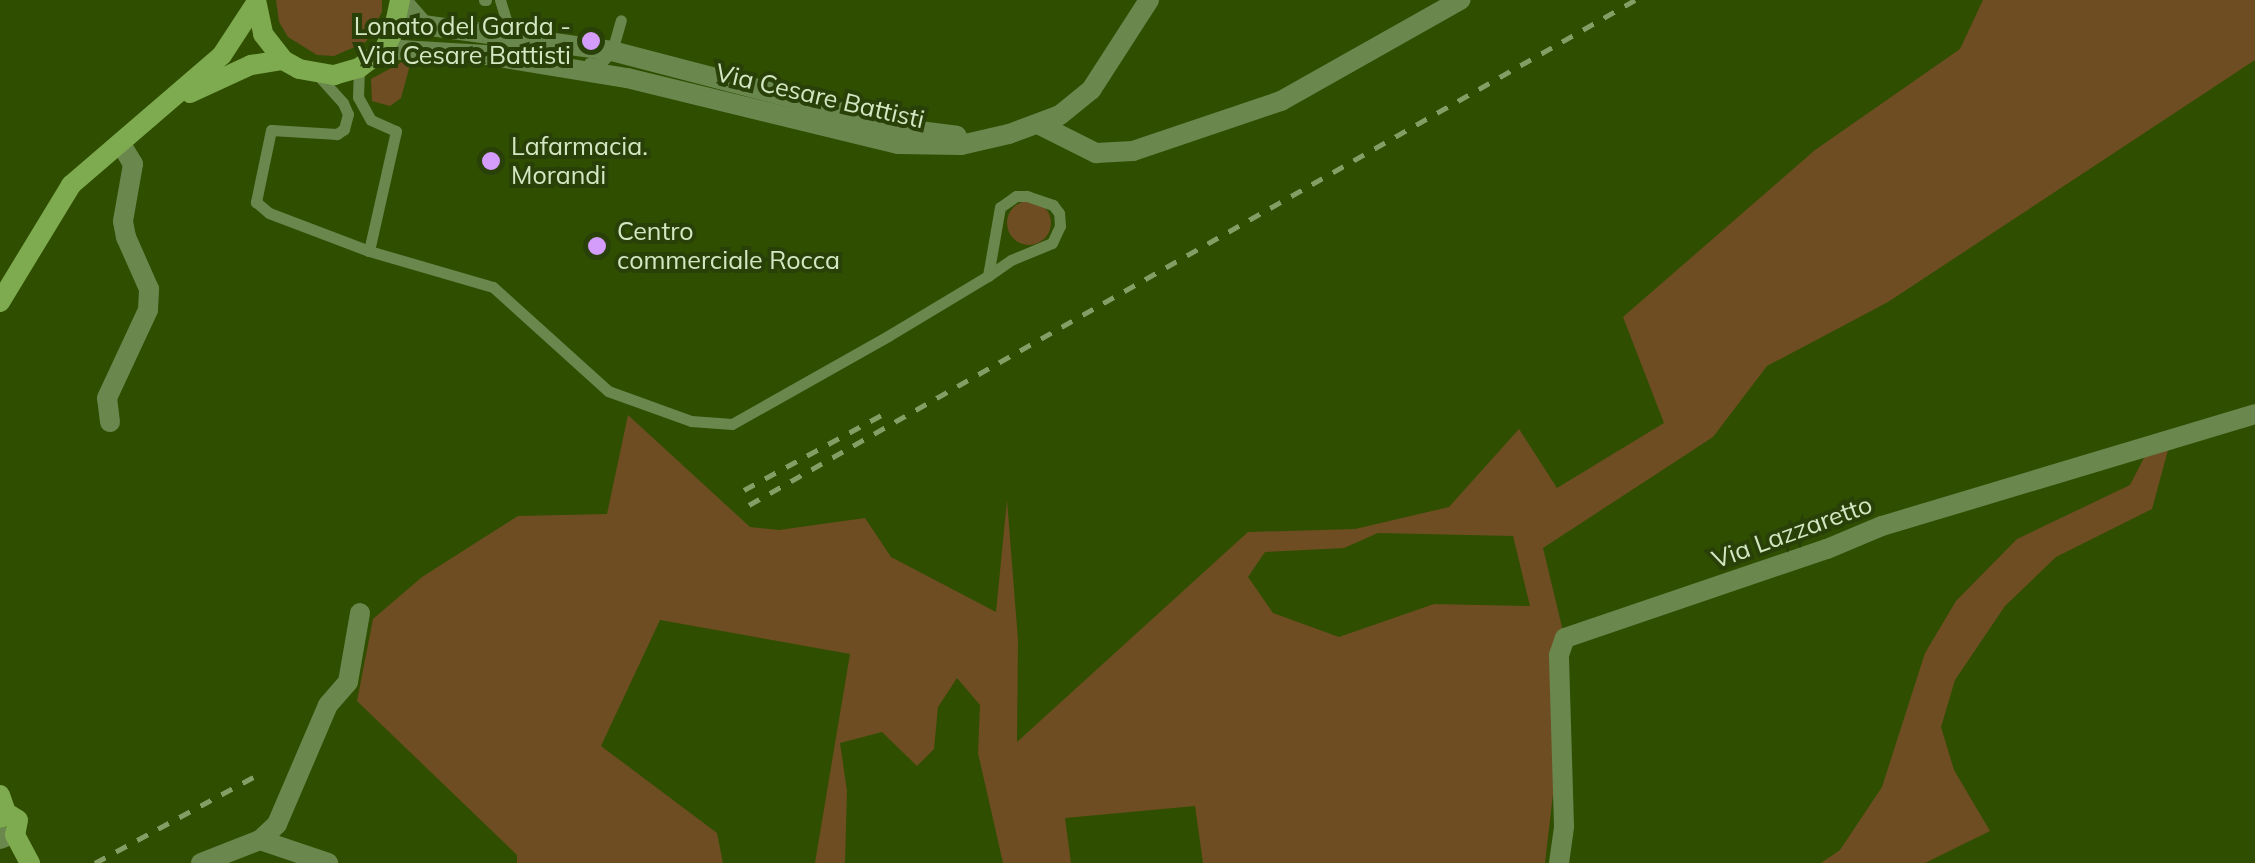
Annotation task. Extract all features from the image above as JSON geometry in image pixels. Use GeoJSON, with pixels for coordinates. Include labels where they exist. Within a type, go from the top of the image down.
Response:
{"type":"FeatureCollection","features":[{"type":"Feature","properties":{"kind":"main road"},"geometry":{"type":"LineString","coordinates":[[256,1],[263,34],[284,60],[317,74],[359,68],[384,48],[394,33],[400,0]]}},
{"type":"Feature","properties":{"kind":"main road"},"geometry":{"type":"LineString","coordinates":[[0,302],[8,268],[71,185],[222,55],[256,1]]}},
{"type":"Feature","properties":{"kind":"main road"},"geometry":{"type":"LineString","coordinates":[[174,100],[251,65],[284,60]]}},
{"type":"Feature","properties":{"kind":"main road"},"geometry":{"type":"LineString","coordinates":[[3,822],[30,863]]}},
{"type":"Feature","properties":{"kind":"street","name":"Via Cesare Battisti"},"geometry":{"type":"LineString","coordinates":[[400,0],[423,26],[612,51],[919,130],[953,136],[1009,134]]}},
{"type":"Feature","properties":{"kind":"street"},"geometry":{"type":"LineString","coordinates":[[1009,134],[1040,125],[1092,90],[1150,0]]}},
{"type":"Feature","properties":{"kind":"street"},"geometry":{"type":"LineString","coordinates":[[1040,125],[1096,153],[1134,151],[1281,101],[1460,0]]}},
{"type":"Feature","properties":{"kind":"street","name":"Via Cesare Battisti"},"geometry":{"type":"LineString","coordinates":[[384,48],[521,60],[665,85],[898,144],[961,145],[1009,134]]}},
{"type":"Feature","properties":{"kind":"street"},"geometry":{"type":"LineString","coordinates":[[110,422],[106,398],[148,310],[149,289],[126,237],[123,220],[133,164],[121,144]]}},
{"type":"Feature","properties":{"kind":"street","name":"Via Lazzaretto"},"geometry":{"type":"LineString","coordinates":[[1560,863],[1564,810],[1559,656],[1565,638],[1827,549],[1882,526],[2255,414]]}},
{"type":"Feature","properties":{"kind":"street"},"geometry":{"type":"LineString","coordinates":[[201,863],[260,840],[277,824],[328,705],[348,682],[360,614]]}},
{"type":"Feature","properties":{"kind":"street"},"geometry":{"type":"LineString","coordinates":[[260,840],[328,863]]}},
{"type":"Feature","properties":{"kind":"lane"},"geometry":{"type":"LineString","coordinates":[[500,0],[507,23],[523,37]]}},
{"type":"Feature","properties":{"kind":"lane"},"geometry":{"type":"LineString","coordinates":[[521,60],[535,54],[600,64],[612,51],[621,20]]}},
{"type":"Feature","properties":{"kind":"lane"},"geometry":{"type":"LineString","coordinates":[[359,68],[358,97],[371,120],[396,131],[369,252]]}},
{"type":"Feature","properties":{"kind":"lane"},"geometry":{"type":"LineString","coordinates":[[317,74],[343,103],[348,114],[344,130],[337,134],[271,130],[256,202],[269,213],[301,222],[369,252],[493,287],[608,391],[715,426],[732,424],[988,276],[1010,260],[1052,243],[1060,226],[1059,213],[1052,205],[1016,196],[1000,207],[988,276]]}},
{"type":"Feature","properties":{"kind":"shaded area"},"geometry":{"type":"Polygon","coordinates":[[[276,0],[382,0],[382,12],[366,42],[334,56],[317,55],[288,37],[279,22],[276,0]]]}},
{"type":"Feature","properties":{"kind":"shaded area"},"geometry":{"type":"Polygon","coordinates":[[[1983,0],[2255,0],[2255,60],[1888,302],[1767,366],[1713,437],[1543,548],[1562,627],[1552,649],[1555,777],[1545,863],[1203,863],[1195,806],[1065,818],[1071,863],[1003,863],[978,753],[980,705],[957,678],[938,707],[934,749],[917,766],[882,732],[840,743],[847,791],[845,863],[815,863],[850,654],[660,620],[601,746],[717,833],[723,863],[517,863],[517,855],[357,701],[373,619],[422,577],[518,516],[607,514],[628,415],[750,527],[779,530],[865,518],[891,557],[996,612],[1007,500],[1018,640],[1017,742],[1248,532],[1355,529],[1449,507],[1519,429],[1557,488],[1664,423],[1623,317],[1815,150],[1960,49],[1983,0]],[[1378,533],[1344,548],[1265,552],[1248,577],[1273,613],[1339,637],[1434,604],[1530,606],[1513,536],[1378,533]]]}},
{"type":"Feature","properties":{"kind":"shaded area"},"geometry":{"type":"Polygon","coordinates":[[[404,61],[410,65],[401,98],[390,106],[372,101],[371,79],[404,61]]]}},
{"type":"Feature","properties":{"kind":"shaded area"},"geometry":{"type":"Polygon","coordinates":[[[1029,201],[1044,208],[1051,223],[1044,238],[1029,245],[1014,238],[1007,223],[1014,208],[1029,201]]]}},
{"type":"Feature","properties":{"kind":"shaded area"},"geometry":{"type":"Polygon","coordinates":[[[2168,450],[2152,509],[2056,557],[2005,606],[1955,680],[1941,727],[1954,770],[1990,831],[1925,863],[1821,863],[1840,850],[1882,787],[1925,653],[1956,601],[2017,539],[2130,485],[2146,454],[2168,450]]]}},
{"type":"Feature","properties":{"kind":"railway"},"geometry":{"type":"LineString","coordinates":[[749,505],[1635,0]]}},
{"type":"Feature","properties":{"kind":"railway"},"geometry":{"type":"LineString","coordinates":[[744,490],[889,411]]}},
{"type":"Feature","properties":{"kind":"railway"},"geometry":{"type":"LineString","coordinates":[[95,863],[255,776]]}},
{"type":"Feature","properties":{"kind":"place","name":"Lonato del Garda - Via Cesare Battisti"},"geometry":{"type":"Point","coordinates":[591,41]}},
{"type":"Feature","properties":{"kind":"place","name":"Lafarmacia. Morandi"},"geometry":{"type":"Point","coordinates":[491,161]}},
{"type":"Feature","properties":{"kind":"place","name":"Centro commerciale Rocca"},"geometry":{"type":"Point","coordinates":[597,246]}}]}
